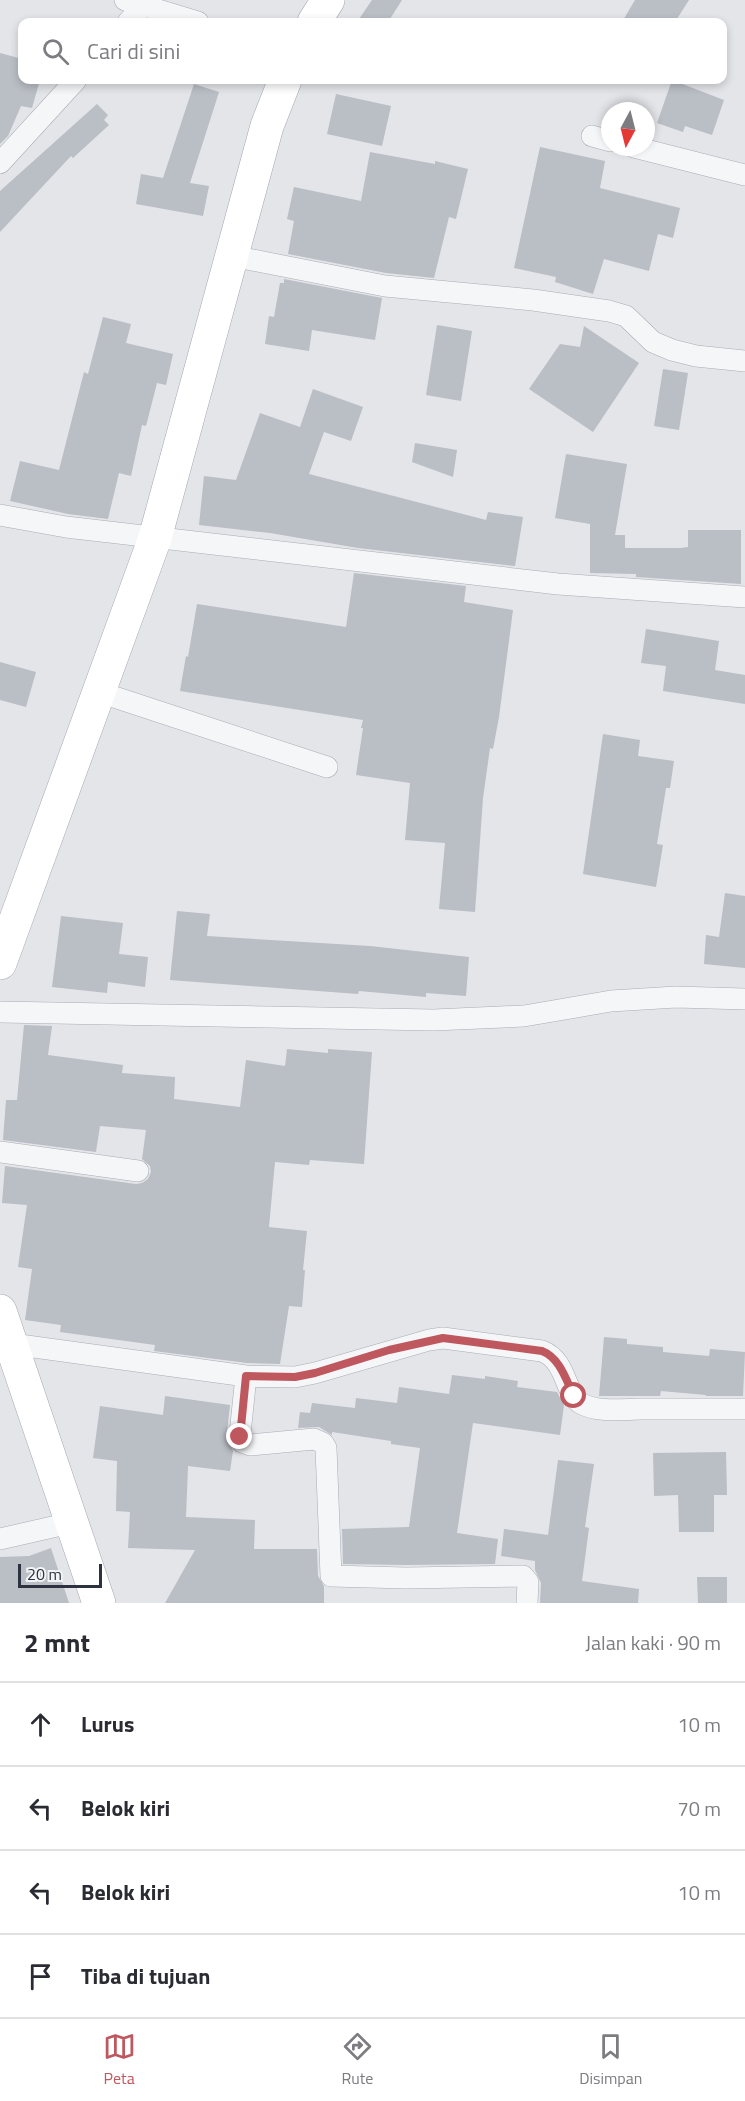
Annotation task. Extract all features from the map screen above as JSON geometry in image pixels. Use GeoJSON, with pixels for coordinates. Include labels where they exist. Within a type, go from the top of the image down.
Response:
{"type":"FeatureCollection","features":[{"type":"Feature","properties":{"kind":"main road"},"geometry":{"type":"LineString","coordinates":[[317,18],[328,0]]}},
{"type":"Feature","properties":{"kind":"main road"},"geometry":{"type":"LineString","coordinates":[[0,963],[155,538],[267,126],[283,84]]}},
{"type":"Feature","properties":{"kind":"main road"},"geometry":{"type":"LineString","coordinates":[[0,1311],[99,1603]]}},
{"type":"Feature","properties":{"kind":"street"},"geometry":{"type":"LineString","coordinates":[[129,18],[134,3],[185,18]]}},
{"type":"Feature","properties":{"kind":"street"},"geometry":{"type":"LineString","coordinates":[[0,163],[72,84]]}},
{"type":"Feature","properties":{"kind":"street"},"geometry":{"type":"LineString","coordinates":[[655,152],[745,175]]}},
{"type":"Feature","properties":{"kind":"street"},"geometry":{"type":"LineString","coordinates":[[232,256],[385,286],[533,300],[609,311],[626,316],[653,342],[672,351],[745,361]]}},
{"type":"Feature","properties":{"kind":"street"},"geometry":{"type":"LineString","coordinates":[[0,515],[66,527],[558,584],[745,597]]}},
{"type":"Feature","properties":{"kind":"street"},"geometry":{"type":"LineString","coordinates":[[99,692],[327,767]]}},
{"type":"Feature","properties":{"kind":"street"},"geometry":{"type":"LineString","coordinates":[[0,1012],[434,1020],[524,1016],[611,1001],[676,997],[745,999]]}},
{"type":"Feature","properties":{"kind":"street"},"geometry":{"type":"LineString","coordinates":[[0,1152],[138,1171]]}},
{"type":"Feature","properties":{"kind":"street"},"geometry":{"type":"LineString","coordinates":[[12,1344],[246,1376],[295,1377],[429,1340],[455,1338],[549,1354],[556,1359],[574,1396],[584,1405],[614,1409],[745,1409]]}},
{"type":"Feature","properties":{"kind":"street"},"geometry":{"type":"LineString","coordinates":[[246,1376],[240,1434],[242,1442],[250,1445],[314,1438],[323,1443],[326,1448],[331,1576],[406,1578],[524,1576],[528,1582],[527,1603]]}},
{"type":"Feature","properties":{"kind":"street"},"geometry":{"type":"LineString","coordinates":[[0,1539],[70,1523]]}},
{"type":"Feature","properties":{"kind":"building"},"geometry":{"type":"Polygon","coordinates":[[[372,0],[402,0],[391,18],[360,18],[372,0]]]}},
{"type":"Feature","properties":{"kind":"building"},"geometry":{"type":"Polygon","coordinates":[[[635,0],[689,0],[678,18],[624,18],[635,0]]]}},
{"type":"Feature","properties":{"kind":"building"},"geometry":{"type":"Polygon","coordinates":[[[0,53],[18,58],[18,84],[39,84],[32,108],[21,106],[8,136],[0,144],[0,53]]]}},
{"type":"Feature","properties":{"kind":"building"},"geometry":{"type":"Polygon","coordinates":[[[194,84],[219,92],[190,183],[209,186],[203,216],[136,204],[141,174],[163,178],[194,84]]]}},
{"type":"Feature","properties":{"kind":"building"},"geometry":{"type":"Polygon","coordinates":[[[671,84],[682,84],[724,100],[712,135],[685,126],[683,132],[657,123],[671,84]]]}},
{"type":"Feature","properties":{"kind":"building"},"geometry":{"type":"Polygon","coordinates":[[[336,94],[391,106],[382,146],[327,134],[336,94]]]}},
{"type":"Feature","properties":{"kind":"building"},"geometry":{"type":"Polygon","coordinates":[[[97,104],[108,115],[104,120],[109,125],[73,158],[71,156],[0,232],[0,191],[97,104]]]}},
{"type":"Feature","properties":{"kind":"building"},"geometry":{"type":"Polygon","coordinates":[[[540,147],[605,161],[600,188],[680,208],[673,238],[658,234],[649,271],[604,259],[593,294],[555,282],[556,277],[514,268],[540,147]]]}},
{"type":"Feature","properties":{"kind":"building"},"geometry":{"type":"Polygon","coordinates":[[[370,152],[435,164],[435,161],[468,169],[456,219],[449,217],[434,278],[386,273],[288,254],[294,221],[287,219],[294,187],[361,201],[370,152]]]}},
{"type":"Feature","properties":{"kind":"building"},"geometry":{"type":"Polygon","coordinates":[[[284,279],[382,298],[375,340],[312,330],[309,351],[265,344],[269,316],[274,317],[280,283],[284,283],[284,279]]]}},
{"type":"Feature","properties":{"kind":"building"},"geometry":{"type":"Polygon","coordinates":[[[103,317],[131,324],[126,343],[173,354],[166,385],[157,383],[146,426],[142,425],[131,476],[119,473],[108,519],[68,514],[10,501],[20,461],[59,470],[84,372],[88,374],[103,317]]]}},
{"type":"Feature","properties":{"kind":"building"},"geometry":{"type":"Polygon","coordinates":[[[437,325],[472,331],[461,401],[426,395],[437,325]]]}},
{"type":"Feature","properties":{"kind":"building"},"geometry":{"type":"Polygon","coordinates":[[[584,326],[639,363],[593,432],[529,389],[560,344],[580,347],[584,326]]]}},
{"type":"Feature","properties":{"kind":"building"},"geometry":{"type":"Polygon","coordinates":[[[663,369],[688,373],[679,430],[654,426],[663,369]]]}},
{"type":"Feature","properties":{"kind":"building"},"geometry":{"type":"Polygon","coordinates":[[[313,389],[363,407],[351,441],[324,432],[309,474],[486,520],[488,512],[523,517],[515,566],[358,548],[270,533],[199,525],[204,476],[236,480],[260,413],[300,427],[313,389]]]}},
{"type":"Feature","properties":{"kind":"building"},"geometry":{"type":"Polygon","coordinates":[[[415,443],[457,450],[453,477],[412,462],[415,443]]]}},
{"type":"Feature","properties":{"kind":"building"},"geometry":{"type":"Polygon","coordinates":[[[566,454],[627,464],[615,535],[625,535],[625,548],[688,547],[688,530],[741,530],[741,584],[636,577],[636,574],[590,573],[590,524],[555,518],[566,454]]]}},
{"type":"Feature","properties":{"kind":"building"},"geometry":{"type":"Polygon","coordinates":[[[354,573],[466,586],[464,602],[513,610],[499,717],[493,749],[490,748],[483,798],[475,912],[439,909],[445,843],[405,840],[410,783],[356,775],[363,720],[180,691],[197,604],[346,627],[354,573]]]}},
{"type":"Feature","properties":{"kind":"building"},"geometry":{"type":"Polygon","coordinates":[[[646,629],[719,641],[715,670],[745,675],[745,704],[663,691],[666,666],[641,663],[646,629]]]}},
{"type":"Feature","properties":{"kind":"building"},"geometry":{"type":"Polygon","coordinates":[[[0,662],[36,672],[26,707],[0,700],[0,662]]]}},
{"type":"Feature","properties":{"kind":"building"},"geometry":{"type":"Polygon","coordinates":[[[603,734],[640,740],[638,756],[674,761],[670,788],[666,788],[657,844],[663,845],[656,887],[583,874],[603,734]]]}},
{"type":"Feature","properties":{"kind":"building"},"geometry":{"type":"Polygon","coordinates":[[[725,893],[745,896],[745,968],[704,964],[706,935],[719,937],[725,893]]]}},
{"type":"Feature","properties":{"kind":"building"},"geometry":{"type":"Polygon","coordinates":[[[177,911],[210,914],[207,936],[370,946],[469,957],[466,996],[426,993],[426,997],[359,991],[358,994],[170,980],[177,911]]]}},
{"type":"Feature","properties":{"kind":"building"},"geometry":{"type":"Polygon","coordinates":[[[61,916],[123,923],[119,954],[148,957],[145,987],[108,982],[107,993],[52,987],[61,916]]]}},
{"type":"Feature","properties":{"kind":"building"},"geometry":{"type":"Polygon","coordinates":[[[24,1025],[52,1026],[48,1055],[123,1065],[122,1073],[175,1077],[174,1099],[240,1107],[246,1060],[285,1066],[287,1049],[328,1053],[328,1049],[372,1052],[364,1164],[310,1160],[309,1165],[275,1162],[269,1227],[307,1231],[302,1307],[289,1306],[280,1364],[247,1363],[154,1351],[155,1345],[60,1332],[61,1325],[25,1320],[32,1269],[18,1267],[27,1205],[2,1203],[5,1166],[136,1184],[148,1179],[151,1172],[150,1166],[142,1159],[146,1130],[100,1126],[96,1152],[3,1140],[6,1100],[17,1100],[24,1025]]]}},
{"type":"Feature","properties":{"kind":"building"},"geometry":{"type":"Polygon","coordinates":[[[604,1337],[627,1339],[627,1344],[663,1347],[663,1352],[709,1356],[710,1349],[745,1352],[743,1396],[706,1396],[661,1391],[660,1396],[599,1396],[604,1337]]]}},
{"type":"Feature","properties":{"kind":"building"},"geometry":{"type":"Polygon","coordinates":[[[452,1375],[485,1379],[485,1376],[518,1381],[517,1387],[557,1392],[564,1405],[560,1435],[473,1423],[457,1533],[498,1539],[495,1564],[343,1564],[342,1529],[409,1527],[420,1448],[332,1432],[332,1435],[319,1427],[298,1428],[300,1412],[310,1413],[312,1403],[355,1408],[356,1398],[397,1403],[399,1387],[449,1394],[452,1375]]]}},
{"type":"Feature","properties":{"kind":"building"},"geometry":{"type":"Polygon","coordinates":[[[165,1396],[230,1405],[227,1433],[233,1451],[230,1471],[188,1466],[186,1517],[255,1520],[254,1549],[317,1549],[318,1576],[324,1586],[324,1603],[165,1603],[195,1550],[128,1548],[130,1512],[116,1511],[117,1461],[93,1458],[100,1406],[163,1415],[165,1396]]]}},
{"type":"Feature","properties":{"kind":"building"},"geometry":{"type":"Polygon","coordinates":[[[726,1452],[727,1495],[714,1495],[714,1532],[679,1532],[678,1495],[654,1496],[653,1453],[726,1452]]]}},
{"type":"Feature","properties":{"kind":"building"},"geometry":{"type":"Polygon","coordinates":[[[558,1460],[594,1464],[585,1527],[589,1528],[582,1581],[639,1589],[638,1603],[540,1603],[541,1583],[535,1570],[535,1561],[501,1556],[504,1529],[548,1535],[558,1460]]]}},
{"type":"Feature","properties":{"kind":"building"},"geometry":{"type":"Polygon","coordinates":[[[51,1548],[69,1603],[0,1603],[0,1557],[29,1556],[51,1548]]]}},
{"type":"Feature","properties":{"kind":"building"},"geometry":{"type":"Polygon","coordinates":[[[697,1577],[727,1577],[727,1603],[698,1603],[697,1577]]]}},
{"type":"Feature","properties":{"kind":"route"},"geometry":{"type":"LineString","coordinates":[[240,1437],[246,1376],[295,1377],[389,1350],[443,1338],[542,1351],[549,1354],[556,1359],[574,1396]]}}]}
